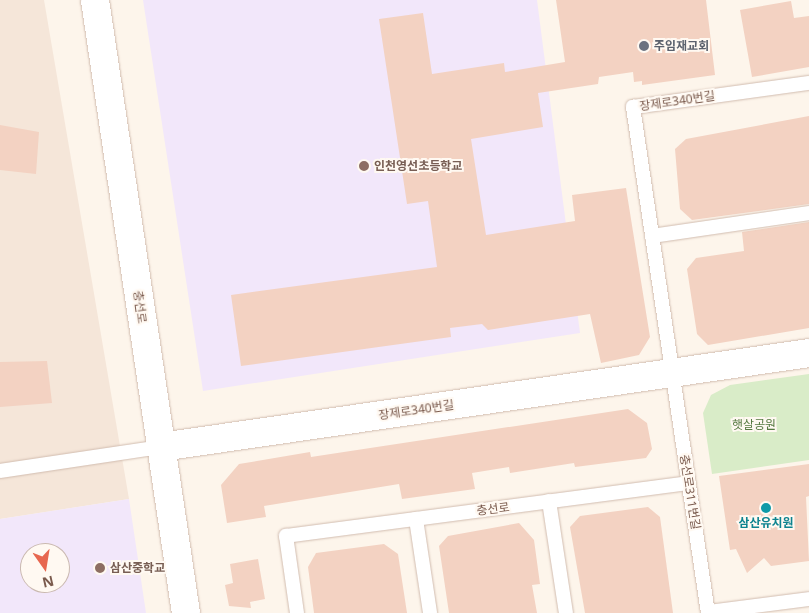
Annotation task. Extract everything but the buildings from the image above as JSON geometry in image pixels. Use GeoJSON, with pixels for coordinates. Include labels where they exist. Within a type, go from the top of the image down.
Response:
{"type":"FeatureCollection","features":[{"type":"Feature","properties":{"kind":"street","name":"충선로"},"geometry":{"type":"LineString","coordinates":[[95,0],[186,613]]}},
{"type":"Feature","properties":{"kind":"street","name":"장제로340번길"},"geometry":{"type":"LineString","coordinates":[[161,447],[809,353]]}},
{"type":"Feature","properties":{"kind":"lane","name":"장제로340번길"},"geometry":{"type":"LineString","coordinates":[[672,373],[633,107],[809,83]]}},
{"type":"Feature","properties":{"kind":"lane"},"geometry":{"type":"LineString","coordinates":[[652,236],[809,213]]}},
{"type":"Feature","properties":{"kind":"lane","name":"충선로311번길"},"geometry":{"type":"LineString","coordinates":[[672,373],[708,613],[809,599]]}},
{"type":"Feature","properties":{"kind":"lane"},"geometry":{"type":"LineString","coordinates":[[0,471],[161,447]]}},
{"type":"Feature","properties":{"kind":"lane","name":"충선로"},"geometry":{"type":"LineString","coordinates":[[297,613],[286,536],[689,483]]}},
{"type":"Feature","properties":{"kind":"lane"},"geometry":{"type":"LineString","coordinates":[[549,501],[566,613]]}},
{"type":"Feature","properties":{"kind":"lane"},"geometry":{"type":"LineString","coordinates":[[416,519],[430,613]]}},
{"type":"Feature","properties":{"kind":"shaded area"},"geometry":{"type":"Polygon","coordinates":[[[0,0],[44,0],[129,499],[0,519],[0,0]]]}},
{"type":"Feature","properties":{"kind":"shaded area","name":"인천영선초등학교"},"geometry":{"type":"Polygon","coordinates":[[[143,0],[537,0],[580,333],[203,391],[143,0]]]}},
{"type":"Feature","properties":{"kind":"shaded area","name":"삼산중학교"},"geometry":{"type":"Polygon","coordinates":[[[129,499],[146,613],[0,613],[0,519],[129,499]]]}},
{"type":"Feature","properties":{"kind":"green space","name":"햇살공원"},"geometry":{"type":"Polygon","coordinates":[[[809,374],[809,460],[712,474],[703,413],[711,395],[730,385],[809,374]]]}},
{"type":"Feature","properties":{"kind":"place","name":"주임재교회"},"geometry":{"type":"Point","coordinates":[644,46]}},
{"type":"Feature","properties":{"kind":"place","name":"인천영선초등학교"},"geometry":{"type":"Point","coordinates":[364,166]}},
{"type":"Feature","properties":{"kind":"place","name":"삼산유치원"},"geometry":{"type":"Point","coordinates":[766,508]}},
{"type":"Feature","properties":{"kind":"place","name":"삼산중학교"},"geometry":{"type":"Point","coordinates":[100,568]}}]}
